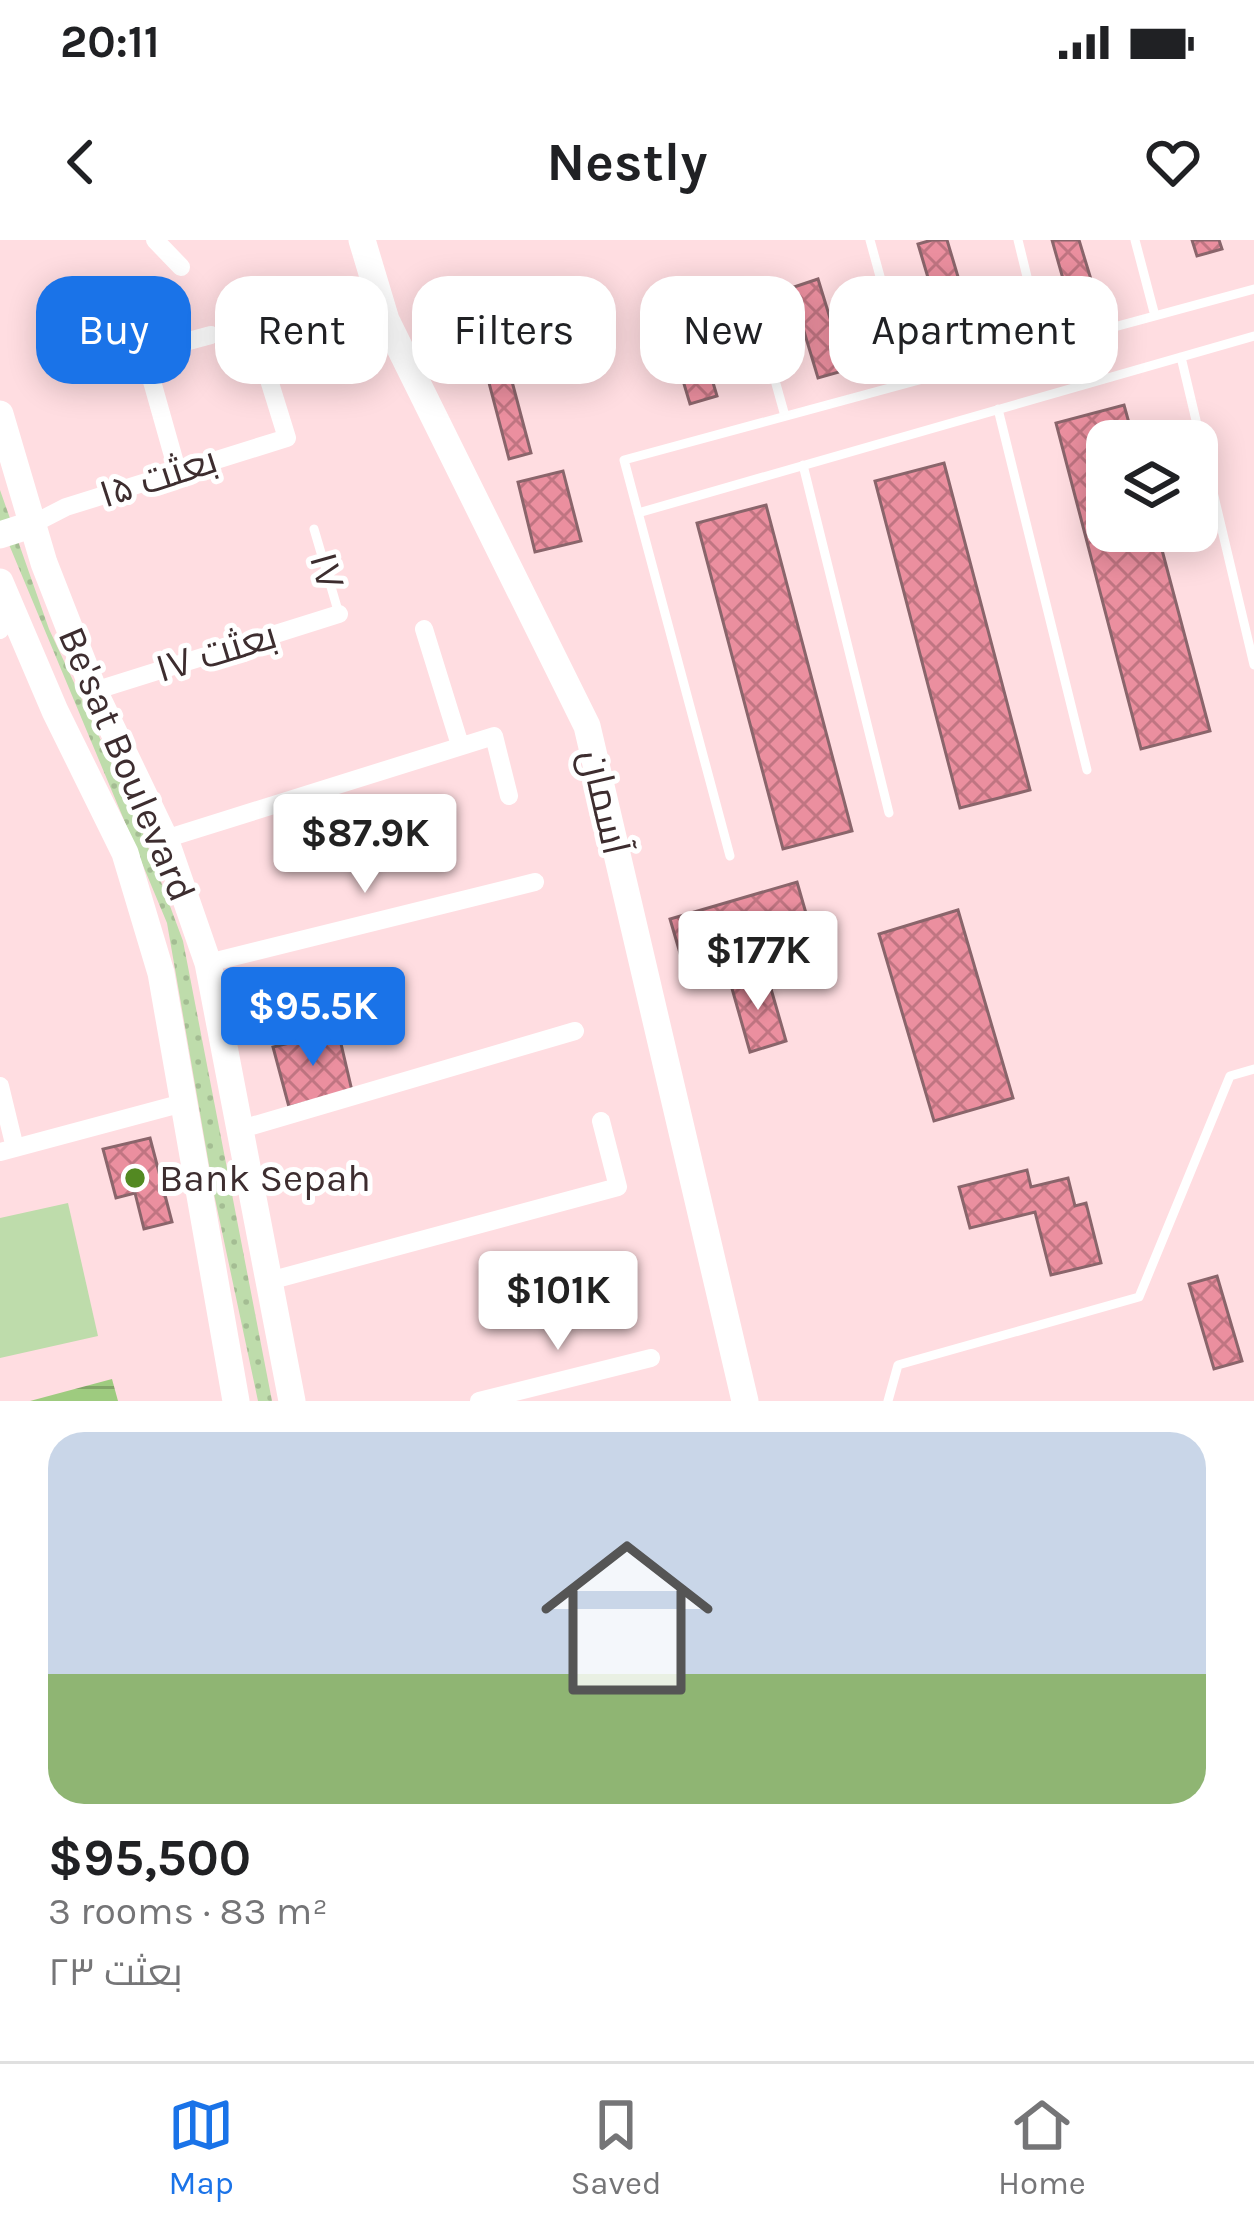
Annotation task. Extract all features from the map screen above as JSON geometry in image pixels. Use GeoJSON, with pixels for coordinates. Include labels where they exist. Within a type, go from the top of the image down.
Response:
{"type":"FeatureCollection","features":[{"type":"Feature","properties":{"kind":"main road","name":"آسمان"},"geometry":{"type":"LineString","coordinates":[[362,240],[386,320],[587,726],[745,1401]]}},
{"type":"Feature","properties":{"kind":"main road","name":"Be'sat Boulevard"},"geometry":{"type":"LineString","coordinates":[[0,414],[32,525],[94,691],[165,839],[208,963],[292,1401]]}},
{"type":"Feature","properties":{"kind":"main road"},"geometry":{"type":"LineString","coordinates":[[0,535],[32,525]]}},
{"type":"Feature","properties":{"kind":"main road","name":"Be'sat Boulevard"},"geometry":{"type":"LineString","coordinates":[[0,582],[6,620],[125,854],[160,973],[236,1401]]}},
{"type":"Feature","properties":{"kind":"street"},"geometry":{"type":"LineString","coordinates":[[155,240],[181,266]]}},
{"type":"Feature","properties":{"kind":"street"},"geometry":{"type":"LineString","coordinates":[[177,470],[144,353],[211,335]]}},
{"type":"Feature","properties":{"kind":"street","name":"بعثت ۱۵"},"geometry":{"type":"LineString","coordinates":[[32,525],[66,507],[287,437],[270,384]]}},
{"type":"Feature","properties":{"kind":"street","name":"بعثت ۱۷"},"geometry":{"type":"LineString","coordinates":[[94,691],[339,614]]}},
{"type":"Feature","properties":{"kind":"street"},"geometry":{"type":"LineString","coordinates":[[424,629],[460,745]]}},
{"type":"Feature","properties":{"kind":"street"},"geometry":{"type":"LineString","coordinates":[[165,839],[494,736],[509,796]]}},
{"type":"Feature","properties":{"kind":"street"},"geometry":{"type":"LineString","coordinates":[[208,963],[535,881]]}},
{"type":"Feature","properties":{"kind":"street"},"geometry":{"type":"LineString","coordinates":[[238,1130],[575,1031]]}},
{"type":"Feature","properties":{"kind":"street"},"geometry":{"type":"LineString","coordinates":[[0,1086],[8,1150],[183,1102]]}},
{"type":"Feature","properties":{"kind":"street"},"geometry":{"type":"LineString","coordinates":[[269,1281],[618,1187],[601,1121]]}},
{"type":"Feature","properties":{"kind":"street"},"geometry":{"type":"LineString","coordinates":[[478,1401],[651,1358]]}},
{"type":"Feature","properties":{"kind":"lane"},"geometry":{"type":"LineString","coordinates":[[870,240],[880,276]]}},
{"type":"Feature","properties":{"kind":"lane"},"geometry":{"type":"LineString","coordinates":[[1018,240],[1027,276]]}},
{"type":"Feature","properties":{"kind":"lane"},"geometry":{"type":"LineString","coordinates":[[1135,240],[1154,316]]}},
{"type":"Feature","properties":{"kind":"lane"},"geometry":{"type":"LineString","coordinates":[[1118,326],[1254,289]]}},
{"type":"Feature","properties":{"kind":"lane"},"geometry":{"type":"LineString","coordinates":[[638,513],[1254,336]]}},
{"type":"Feature","properties":{"kind":"lane"},"geometry":{"type":"LineString","coordinates":[[1181,357],[1254,665]]}},
{"type":"Feature","properties":{"kind":"lane"},"geometry":{"type":"LineString","coordinates":[[776,384],[785,416]]}},
{"type":"Feature","properties":{"kind":"lane"},"geometry":{"type":"LineString","coordinates":[[730,856],[624,460],[903,384]]}},
{"type":"Feature","properties":{"kind":"lane"},"geometry":{"type":"LineString","coordinates":[[998,410],[1087,770]]}},
{"type":"Feature","properties":{"kind":"lane"},"geometry":{"type":"LineString","coordinates":[[803,465],[889,813]]}},
{"type":"Feature","properties":{"kind":"lane","name":"۱۷"},"geometry":{"type":"LineString","coordinates":[[314,529],[339,614]]}},
{"type":"Feature","properties":{"kind":"lane"},"geometry":{"type":"LineString","coordinates":[[888,1401],[898,1366],[1139,1297],[1230,1076],[1254,1069]]}},
{"type":"Feature","properties":{"kind":"shaded area"},"geometry":{"type":"Polygon","coordinates":[[[0,490],[49,629],[138,820],[183,941],[272,1401],[258,1401],[214,1194],[167,923],[0,523],[0,490]]]}},
{"type":"Feature","properties":{"kind":"shaded area"},"geometry":{"type":"Polygon","coordinates":[[[68,1203],[98,1336],[0,1358],[0,1218],[68,1203]]]}},
{"type":"Feature","properties":{"kind":"shaded area"},"geometry":{"type":"Polygon","coordinates":[[[112,1379],[118,1401],[30,1401],[112,1379]]]}},
{"type":"Feature","properties":{"kind":"building"},"geometry":{"type":"Polygon","coordinates":[[[947,240],[958,276],[927,276],[918,244],[947,240]]]}},
{"type":"Feature","properties":{"kind":"building"},"geometry":{"type":"Polygon","coordinates":[[[1052,240],[1079,240],[1090,276],[1062,276],[1052,240]]]}},
{"type":"Feature","properties":{"kind":"building"},"geometry":{"type":"Polygon","coordinates":[[[1192,240],[1219,240],[1222,249],[1197,256],[1192,240]]]}},
{"type":"Feature","properties":{"kind":"building"},"geometry":{"type":"Polygon","coordinates":[[[818,279],[829,315],[829,375],[818,378],[805,335],[805,283],[818,279]]]}},
{"type":"Feature","properties":{"kind":"building"},"geometry":{"type":"Polygon","coordinates":[[[489,384],[513,384],[531,453],[509,459],[489,384]]]}},
{"type":"Feature","properties":{"kind":"building"},"geometry":{"type":"Polygon","coordinates":[[[684,384],[713,384],[717,396],[690,404],[684,384]]]}},
{"type":"Feature","properties":{"kind":"building"},"geometry":{"type":"Polygon","coordinates":[[[1124,405],[1128,420],[1086,420],[1086,538],[1056,423],[1124,405]]]}},
{"type":"Feature","properties":{"kind":"building"},"geometry":{"type":"Polygon","coordinates":[[[944,463],[1030,790],[960,808],[875,481],[944,463]]]}},
{"type":"Feature","properties":{"kind":"building"},"geometry":{"type":"Polygon","coordinates":[[[563,471],[581,541],[535,552],[518,482],[563,471]]]}},
{"type":"Feature","properties":{"kind":"building"},"geometry":{"type":"Polygon","coordinates":[[[766,505],[852,831],[783,849],[697,523],[766,505]]]}},
{"type":"Feature","properties":{"kind":"building"},"geometry":{"type":"Polygon","coordinates":[[[1090,552],[1163,552],[1210,731],[1141,749],[1090,552]]]}},
{"type":"Feature","properties":{"kind":"building"},"geometry":{"type":"Polygon","coordinates":[[[797,882],[816,948],[689,984],[670,919],[797,882]]]}},
{"type":"Feature","properties":{"kind":"building"},"geometry":{"type":"Polygon","coordinates":[[[958,910],[1013,1098],[934,1121],[879,934],[958,910]]]}},
{"type":"Feature","properties":{"kind":"building"},"geometry":{"type":"Polygon","coordinates":[[[767,975],[786,1041],[750,1052],[731,985],[767,975]]]}},
{"type":"Feature","properties":{"kind":"building"},"geometry":{"type":"Polygon","coordinates":[[[338,1031],[352,1091],[289,1107],[273,1047],[338,1031]]]}},
{"type":"Feature","properties":{"kind":"building","name":"Bank Sepah"},"geometry":{"type":"Polygon","coordinates":[[[150,1138],[172,1222],[144,1229],[135,1193],[116,1198],[103,1149],[150,1138]]]}},
{"type":"Feature","properties":{"kind":"building"},"geometry":{"type":"Polygon","coordinates":[[[1027,1170],[1031,1187],[1068,1178],[1075,1206],[1086,1203],[1101,1263],[1051,1275],[1035,1212],[970,1228],[959,1187],[1027,1170]]]}},
{"type":"Feature","properties":{"kind":"building"},"geometry":{"type":"Polygon","coordinates":[[[1217,1276],[1242,1361],[1214,1369],[1189,1284],[1217,1276]]]}},
{"type":"Feature","properties":{"kind":"place","name":"Bank Sepah"},"geometry":{"type":"Point","coordinates":[135,1178]}}]}
